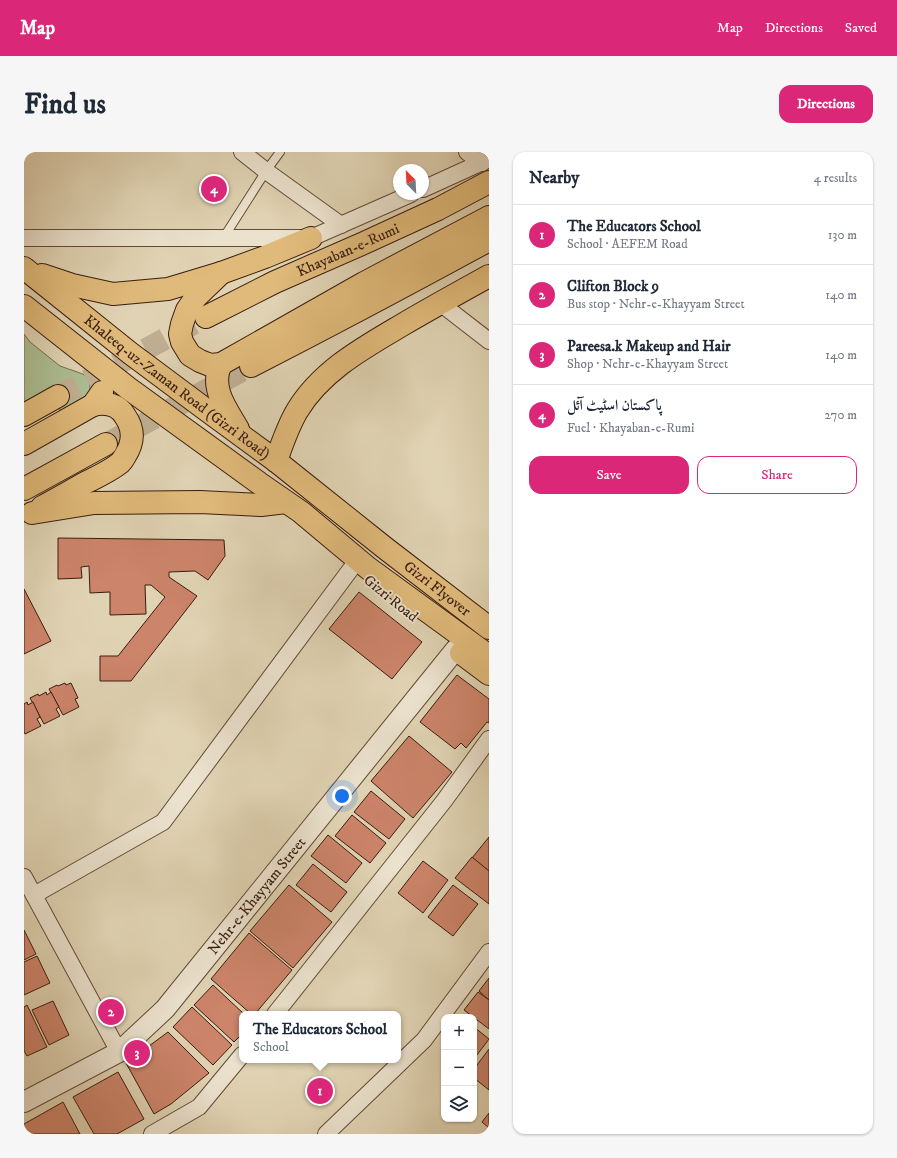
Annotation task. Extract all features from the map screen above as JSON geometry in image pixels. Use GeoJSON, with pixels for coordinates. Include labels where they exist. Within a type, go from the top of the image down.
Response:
{"type":"FeatureCollection","features":[{"type":"Feature","properties":{"kind":"main road","name":"Khayaban-e-Rumi"},"geometry":{"type":"LineString","coordinates":[[206,317],[275,282],[425,215],[487,168]]}},
{"type":"Feature","properties":{"kind":"main road"},"geometry":{"type":"LineString","coordinates":[[221,273],[196,297],[187,310],[180,334],[182,342],[190,355],[210,365],[220,364],[364,283],[489,217]]}},
{"type":"Feature","properties":{"kind":"main road"},"geometry":{"type":"LineString","coordinates":[[25,268],[72,285],[113,294],[168,289],[221,273],[311,238]]}},
{"type":"Feature","properties":{"kind":"main road"},"geometry":{"type":"LineString","coordinates":[[251,366],[348,317],[489,240]]}},
{"type":"Feature","properties":{"kind":"main road","name":"Khaleeq-uz-Zaman Road (Gizri Road)"},"geometry":{"type":"LineString","coordinates":[[25,268],[130,353],[276,461],[331,504]]}},
{"type":"Feature","properties":{"kind":"main road"},"geometry":{"type":"LineString","coordinates":[[276,461],[287,430],[297,410],[308,395],[328,374],[361,349],[489,276]]}},
{"type":"Feature","properties":{"kind":"main road","name":"Khaleeq-uz-Zaman Road (Gizri Road)"},"geometry":{"type":"LineString","coordinates":[[24,306],[128,388],[294,507]]}},
{"type":"Feature","properties":{"kind":"main road"},"geometry":{"type":"LineString","coordinates":[[220,364],[217,380],[218,392],[243,437]]}},
{"type":"Feature","properties":{"kind":"main road"},"geometry":{"type":"LineString","coordinates":[[93,405],[104,388],[105,377],[100,365]]}},
{"type":"Feature","properties":{"kind":"main road"},"geometry":{"type":"LineString","coordinates":[[24,415],[58,396]]}},
{"type":"Feature","properties":{"kind":"main road"},"geometry":{"type":"LineString","coordinates":[[24,444],[93,405],[102,403],[109,404],[123,412],[133,433],[129,450],[121,462],[112,469],[28,515]]}},
{"type":"Feature","properties":{"kind":"main road"},"geometry":{"type":"LineString","coordinates":[[24,489],[106,444]]}},
{"type":"Feature","properties":{"kind":"main road"},"geometry":{"type":"LineString","coordinates":[[28,515],[94,503],[200,502],[294,507]]}},
{"type":"Feature","properties":{"kind":"main road"},"geometry":{"type":"LineString","coordinates":[[331,504],[373,521],[489,615]]}},
{"type":"Feature","properties":{"kind":"main road","name":"Gizri Flyover"},"geometry":{"type":"LineString","coordinates":[[331,504],[385,548],[489,628]]}},
{"type":"Feature","properties":{"kind":"main road","name":"Gizri Road"},"geometry":{"type":"LineString","coordinates":[[294,507],[361,567],[366,579],[489,674]]}},
{"type":"Feature","properties":{"kind":"main road","name":"Gizri Flyover"},"geometry":{"type":"LineString","coordinates":[[361,567],[489,656]]}},
{"type":"Feature","properties":{"kind":"street"},"geometry":{"type":"LineString","coordinates":[[242,152],[341,225]]}},
{"type":"Feature","properties":{"kind":"street"},"geometry":{"type":"LineString","coordinates":[[467,152],[487,168]]}},
{"type":"Feature","properties":{"kind":"street"},"geometry":{"type":"LineString","coordinates":[[429,187],[487,168]]}},
{"type":"Feature","properties":{"kind":"street"},"geometry":{"type":"LineString","coordinates":[[24,238],[311,238],[397,200]]}},
{"type":"Feature","properties":{"kind":"street"},"geometry":{"type":"LineString","coordinates":[[440,303],[489,341]]}},
{"type":"Feature","properties":{"kind":"street"},"geometry":{"type":"LineString","coordinates":[[119,1052],[27,886],[163,822],[361,567]]}},
{"type":"Feature","properties":{"kind":"street","name":"Nehr-e-Khayyam Street"},"geometry":{"type":"LineString","coordinates":[[24,1102],[119,1052],[165,1009],[456,649]]}},
{"type":"Feature","properties":{"kind":"street"},"geometry":{"type":"LineString","coordinates":[[277,1011],[444,801],[489,739]]}},
{"type":"Feature","properties":{"kind":"street"},"geometry":{"type":"LineString","coordinates":[[401,1062],[424,1040],[489,952]]}},
{"type":"Feature","properties":{"kind":"street"},"geometry":{"type":"LineString","coordinates":[[152,1134],[199,1106],[239,1059]]}},
{"type":"Feature","properties":{"kind":"street"},"geometry":{"type":"LineString","coordinates":[[326,1134],[400,1063]]}},
{"type":"Feature","properties":{"kind":"lane"},"geometry":{"type":"LineString","coordinates":[[224,237],[266,171],[280,152]]}},
{"type":"Feature","properties":{"kind":"green space"},"geometry":{"type":"Polygon","coordinates":[[[24,334],[30,342],[60,366],[85,375],[89,381],[90,392],[85,399],[62,414],[50,388],[24,402],[24,334]]]}},
{"type":"Feature","properties":{"kind":"building"},"geometry":{"type":"Polygon","coordinates":[[[58,538],[224,540],[225,556],[208,580],[195,571],[169,572],[169,577],[197,596],[131,681],[100,681],[100,656],[118,656],[165,597],[151,585],[145,585],[146,614],[110,615],[110,592],[90,593],[89,566],[81,567],[82,578],[58,579],[58,538]]]}},
{"type":"Feature","properties":{"kind":"building"},"geometry":{"type":"Polygon","coordinates":[[[24,589],[51,641],[24,654],[24,589]]]}},
{"type":"Feature","properties":{"kind":"building"},"geometry":{"type":"Polygon","coordinates":[[[359,592],[422,642],[392,679],[329,629],[359,592]]]}},
{"type":"Feature","properties":{"kind":"building"},"geometry":{"type":"Polygon","coordinates":[[[457,675],[489,699],[489,723],[487,722],[466,748],[461,743],[455,749],[420,722],[457,675]]]}},
{"type":"Feature","properties":{"kind":"building"},"geometry":{"type":"Polygon","coordinates":[[[65,683],[66,685],[71,683],[78,698],[75,699],[79,707],[63,715],[49,689],[65,683]]]}},
{"type":"Feature","properties":{"kind":"building"},"geometry":{"type":"Polygon","coordinates":[[[46,692],[47,695],[51,692],[59,707],[56,709],[60,716],[44,724],[30,698],[38,694],[39,696],[46,692]]]}},
{"type":"Feature","properties":{"kind":"building"},"geometry":{"type":"Polygon","coordinates":[[[27,702],[28,705],[33,702],[40,717],[37,719],[41,726],[25,734],[24,704],[27,702]]]}},
{"type":"Feature","properties":{"kind":"building"},"geometry":{"type":"Polygon","coordinates":[[[409,736],[452,772],[413,818],[371,781],[409,736]]]}},
{"type":"Feature","properties":{"kind":"building"},"geometry":{"type":"Polygon","coordinates":[[[371,791],[405,819],[389,839],[354,812],[371,791]]]}},
{"type":"Feature","properties":{"kind":"building"},"geometry":{"type":"Polygon","coordinates":[[[352,815],[386,843],[370,863],[335,836],[352,815]]]}},
{"type":"Feature","properties":{"kind":"building"},"geometry":{"type":"Polygon","coordinates":[[[328,835],[362,863],[346,883],[311,856],[328,835]]]}},
{"type":"Feature","properties":{"kind":"building"},"geometry":{"type":"Polygon","coordinates":[[[489,837],[489,871],[472,858],[489,837]]]}},
{"type":"Feature","properties":{"kind":"building"},"geometry":{"type":"Polygon","coordinates":[[[472,857],[489,871],[489,904],[455,878],[472,857]]]}},
{"type":"Feature","properties":{"kind":"building"},"geometry":{"type":"Polygon","coordinates":[[[423,861],[448,880],[423,913],[398,893],[423,861]]]}},
{"type":"Feature","properties":{"kind":"building"},"geometry":{"type":"Polygon","coordinates":[[[313,864],[347,892],[331,912],[296,885],[313,864]]]}},
{"type":"Feature","properties":{"kind":"building"},"geometry":{"type":"Polygon","coordinates":[[[289,885],[332,922],[293,968],[250,931],[289,885]]]}},
{"type":"Feature","properties":{"kind":"building"},"geometry":{"type":"Polygon","coordinates":[[[453,885],[478,904],[453,936],[428,917],[453,885]]]}},
{"type":"Feature","properties":{"kind":"building"},"geometry":{"type":"Polygon","coordinates":[[[24,930],[36,954],[24,960],[24,930]]]}},
{"type":"Feature","properties":{"kind":"building"},"geometry":{"type":"Polygon","coordinates":[[[249,933],[292,970],[258,1011],[248,1011],[211,979],[249,933]]]}},
{"type":"Feature","properties":{"kind":"building"},"geometry":{"type":"Polygon","coordinates":[[[37,956],[50,983],[24,995],[24,962],[37,956]]]}},
{"type":"Feature","properties":{"kind":"building"},"geometry":{"type":"Polygon","coordinates":[[[489,978],[489,1000],[479,991],[489,978]]]}},
{"type":"Feature","properties":{"kind":"building"},"geometry":{"type":"Polygon","coordinates":[[[213,985],[241,1011],[239,1011],[239,1037],[234,1042],[194,1005],[213,985]]]}},
{"type":"Feature","properties":{"kind":"building"},"geometry":{"type":"Polygon","coordinates":[[[478,992],[489,1000],[489,1029],[477,1020],[477,1014],[469,1014],[464,1010],[478,992]]]}},
{"type":"Feature","properties":{"kind":"building"},"geometry":{"type":"Polygon","coordinates":[[[53,1001],[69,1035],[49,1045],[32,1010],[53,1001]]]}},
{"type":"Feature","properties":{"kind":"building"},"geometry":{"type":"Polygon","coordinates":[[[27,1005],[47,1047],[27,1056],[24,1051],[24,1007],[27,1005]]]}},
{"type":"Feature","properties":{"kind":"building"},"geometry":{"type":"Polygon","coordinates":[[[192,1007],[232,1045],[213,1065],[173,1027],[192,1007]]]}},
{"type":"Feature","properties":{"kind":"building"},"geometry":{"type":"Polygon","coordinates":[[[477,1029],[489,1039],[477,1055],[477,1029]]]}},
{"type":"Feature","properties":{"kind":"building"},"geometry":{"type":"Polygon","coordinates":[[[168,1032],[209,1073],[171,1104],[154,1114],[126,1063],[168,1032]]]}},
{"type":"Feature","properties":{"kind":"building"},"geometry":{"type":"Polygon","coordinates":[[[489,1049],[489,1090],[477,1080],[477,1065],[489,1049]]]}},
{"type":"Feature","properties":{"kind":"building"},"geometry":{"type":"Polygon","coordinates":[[[118,1072],[144,1119],[117,1134],[94,1134],[73,1097],[118,1072]]]}},
{"type":"Feature","properties":{"kind":"building"},"geometry":{"type":"Polygon","coordinates":[[[63,1102],[80,1134],[24,1134],[24,1124],[63,1102]]]}},
{"type":"Feature","properties":{"kind":"building"},"geometry":{"type":"Polygon","coordinates":[[[489,1113],[489,1128],[482,1122],[489,1113]]]}},
{"type":"Feature","properties":{"kind":"tunnel"},"geometry":{"type":"LineString","coordinates":[[58,396],[206,317]]}},
{"type":"Feature","properties":{"kind":"tunnel"},"geometry":{"type":"LineString","coordinates":[[106,444],[251,366]]}},
{"type":"Feature","properties":{"kind":"place","name":"پاکستان اسٹیٹ آئل"},"geometry":{"type":"Point","coordinates":[214,189]}},
{"type":"Feature","properties":{"kind":"place","name":"Clifton Block 9"},"geometry":{"type":"Point","coordinates":[111,1012]}},
{"type":"Feature","properties":{"kind":"place","name":"Pareesa.k Makeup and Hair"},"geometry":{"type":"Point","coordinates":[137,1053]}},
{"type":"Feature","properties":{"kind":"place","name":"The Educators School"},"geometry":{"type":"Point","coordinates":[320,1091]}}]}
